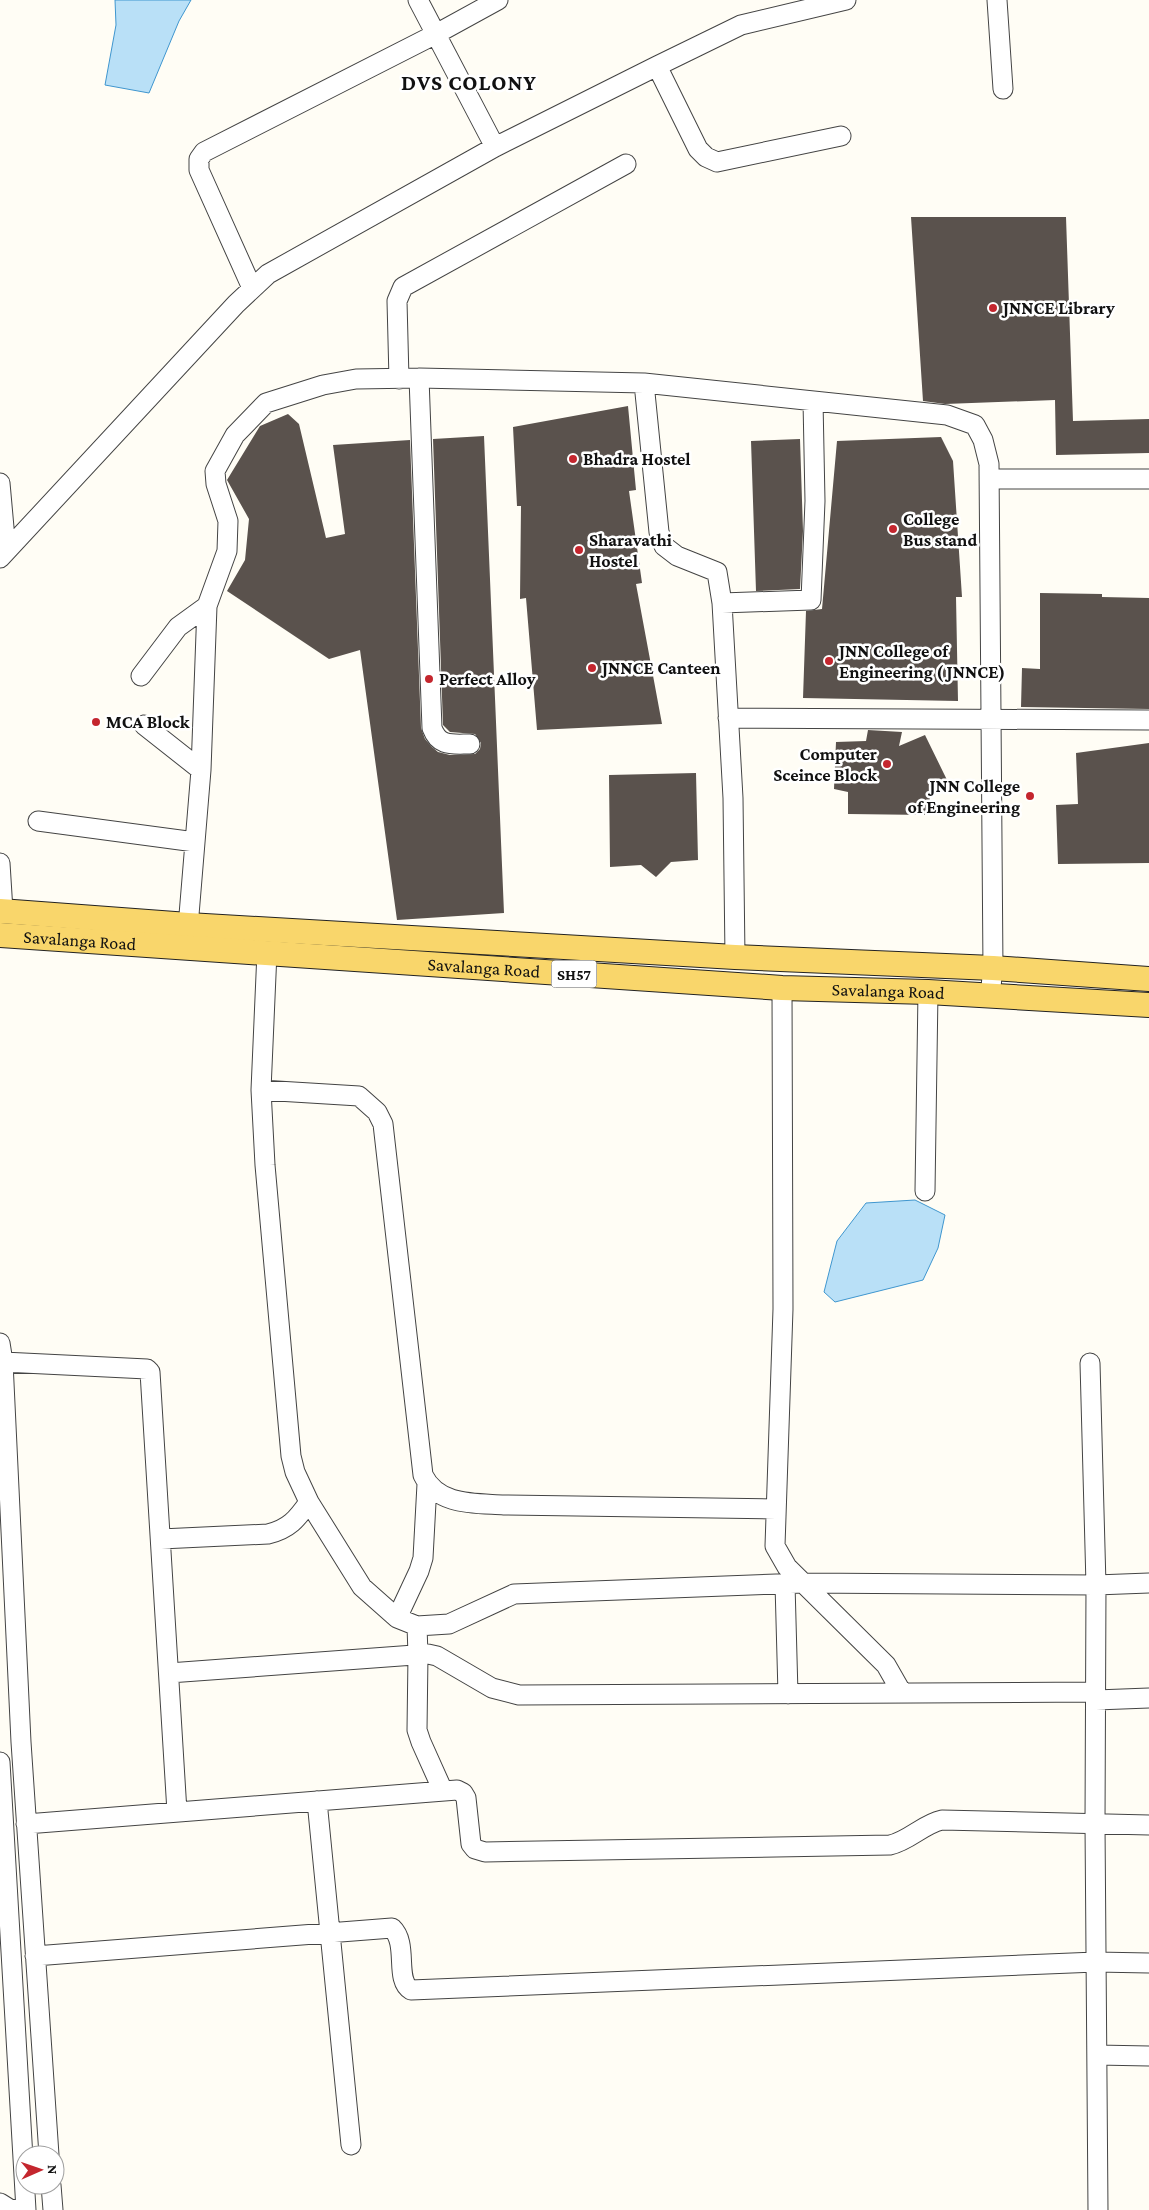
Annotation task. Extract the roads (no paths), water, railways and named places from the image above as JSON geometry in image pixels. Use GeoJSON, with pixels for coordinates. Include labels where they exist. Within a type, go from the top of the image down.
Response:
{"type":"FeatureCollection","features":[{"type":"Feature","properties":{"kind":"main road","name":"Savalanga Road"},"geometry":{"type":"LineString","coordinates":[[2,911],[187,937],[267,952],[782,988],[928,992],[1149,1005]]}},
{"type":"Feature","properties":{"kind":"main road","name":"Savalanga Road"},"geometry":{"type":"LineString","coordinates":[[0,935],[187,937],[735,957],[993,968],[1149,979]]}},
{"type":"Feature","properties":{"kind":"street"},"geometry":{"type":"LineString","coordinates":[[418,0],[495,147]]}},
{"type":"Feature","properties":{"kind":"street"},"geometry":{"type":"LineString","coordinates":[[252,288],[199,170],[199,159],[204,152],[436,34],[498,0]]}},
{"type":"Feature","properties":{"kind":"street"},"geometry":{"type":"LineString","coordinates":[[3,554],[252,288],[268,274],[495,147],[741,25],[846,0]]}},
{"type":"Feature","properties":{"kind":"street"},"geometry":{"type":"LineString","coordinates":[[997,0],[1003,89]]}},
{"type":"Feature","properties":{"kind":"street"},"geometry":{"type":"LineString","coordinates":[[657,66],[698,149],[706,157],[717,162],[840,136]]}},
{"type":"Feature","properties":{"kind":"street"},"geometry":{"type":"LineString","coordinates":[[399,378],[397,301],[403,287],[626,164]]}},
{"type":"Feature","properties":{"kind":"street"},"geometry":{"type":"LineString","coordinates":[[419,378],[432,728],[435,737],[443,744],[470,744]]}},
{"type":"Feature","properties":{"kind":"street"},"geometry":{"type":"LineString","coordinates":[[187,937],[201,770],[206,606],[227,551],[228,521],[216,484],[215,471],[235,435],[266,403],[322,385],[356,379],[419,378],[644,383],[947,415],[975,426],[983,440],[989,464],[989,719],[993,968],[990,996]]}},
{"type":"Feature","properties":{"kind":"street"},"geometry":{"type":"LineString","coordinates":[[644,383],[659,532],[664,546],[677,556],[716,572],[722,603],[733,798],[735,957]]}},
{"type":"Feature","properties":{"kind":"street"},"geometry":{"type":"LineString","coordinates":[[722,603],[811,600],[815,501],[813,401]]}},
{"type":"Feature","properties":{"kind":"street"},"geometry":{"type":"LineString","coordinates":[[989,479],[1149,479]]}},
{"type":"Feature","properties":{"kind":"street"},"geometry":{"type":"LineString","coordinates":[[0,483],[3,554]]}},
{"type":"Feature","properties":{"kind":"street"},"geometry":{"type":"LineString","coordinates":[[141,676],[178,627],[206,606]]}},
{"type":"Feature","properties":{"kind":"street"},"geometry":{"type":"LineString","coordinates":[[728,718],[1149,720]]}},
{"type":"Feature","properties":{"kind":"street"},"geometry":{"type":"LineString","coordinates":[[144,724],[201,770]]}},
{"type":"Feature","properties":{"kind":"street"},"geometry":{"type":"LineString","coordinates":[[38,821],[195,842]]}},
{"type":"Feature","properties":{"kind":"street"},"geometry":{"type":"LineString","coordinates":[[0,863],[2,911]]}},
{"type":"Feature","properties":{"kind":"street"},"geometry":{"type":"LineString","coordinates":[[267,952],[261,1090],[265,1165],[291,1456],[309,1502],[362,1587],[396,1618],[416,1626],[449,1624],[514,1594],[795,1584],[1096,1585],[1149,1583]]}},
{"type":"Feature","properties":{"kind":"street"},"geometry":{"type":"LineString","coordinates":[[782,988],[782,1309],[775,1546],[795,1584],[886,1665],[902,1693]]}},
{"type":"Feature","properties":{"kind":"street"},"geometry":{"type":"LineString","coordinates":[[925,1191],[928,992]]}},
{"type":"Feature","properties":{"kind":"street"},"geometry":{"type":"LineString","coordinates":[[261,1090],[359,1096],[377,1112],[382,1124],[422,1475],[434,1491],[447,1499],[460,1502],[504,1506],[776,1509]]}},
{"type":"Feature","properties":{"kind":"street"},"geometry":{"type":"LineString","coordinates":[[0,1343],[3,1362],[26,1824],[48,2145]]}},
{"type":"Feature","properties":{"kind":"street"},"geometry":{"type":"LineString","coordinates":[[3,1362],[147,1369],[150,1372],[177,1812]]}},
{"type":"Feature","properties":{"kind":"street"},"geometry":{"type":"LineString","coordinates":[[1090,1363],[1096,1585],[1095,1824],[1098,2210]]}},
{"type":"Feature","properties":{"kind":"street"},"geometry":{"type":"LineString","coordinates":[[396,1618],[419,1571],[422,1558],[427,1484]]}},
{"type":"Feature","properties":{"kind":"street"},"geometry":{"type":"LineString","coordinates":[[161,1539],[268,1534],[293,1524],[309,1502]]}},
{"type":"Feature","properties":{"kind":"street"},"geometry":{"type":"LineString","coordinates":[[788,1694],[795,1584]]}},
{"type":"Feature","properties":{"kind":"street"},"geometry":{"type":"LineString","coordinates":[[416,1626],[418,1654],[417,1730],[443,1791]]}},
{"type":"Feature","properties":{"kind":"street"},"geometry":{"type":"LineString","coordinates":[[169,1673],[418,1654],[437,1656],[492,1688],[518,1695],[902,1693],[1149,1698]]}},
{"type":"Feature","properties":{"kind":"street"},"geometry":{"type":"LineString","coordinates":[[0,1762],[7,2007],[26,2210]]}},
{"type":"Feature","properties":{"kind":"street"},"geometry":{"type":"LineString","coordinates":[[26,1824],[457,1790],[463,1793],[466,1798],[471,1844],[475,1849],[485,1852],[890,1845],[898,1843],[934,1822],[942,1820],[1149,1825]]}},
{"type":"Feature","properties":{"kind":"street"},"geometry":{"type":"LineString","coordinates":[[317,1801],[351,2145]]}},
{"type":"Feature","properties":{"kind":"street"},"geometry":{"type":"LineString","coordinates":[[35,1956],[392,1928],[400,1939],[404,1981],[410,1990],[1096,1962],[1149,1963]]}},
{"type":"Feature","properties":{"kind":"street"},"geometry":{"type":"LineString","coordinates":[[1097,2055],[1149,2056]]}},
{"type":"Feature","properties":{"kind":"street"},"geometry":{"type":"LineString","coordinates":[[52,2195],[53,2210]]}},
{"type":"Feature","properties":{"kind":"street"},"geometry":{"type":"LineString","coordinates":[[0,2203],[8,2208],[18,2210]]}},
{"type":"Feature","properties":{"kind":"water"},"geometry":{"type":"Polygon","coordinates":[[[115,0],[191,0],[179,21],[149,93],[105,85],[116,25],[115,0]]]}},
{"type":"Feature","properties":{"kind":"water"},"geometry":{"type":"Polygon","coordinates":[[[915,1200],[945,1215],[938,1248],[923,1280],[835,1302],[824,1292],[837,1241],[866,1203],[915,1200]]]}},
{"type":"Feature","properties":{"kind":"place","name":"JNNCE Library"},"geometry":{"type":"Point","coordinates":[993,308]}},
{"type":"Feature","properties":{"kind":"place","name":"Bhadra Hostel"},"geometry":{"type":"Point","coordinates":[573,459]}},
{"type":"Feature","properties":{"kind":"place","name":"College Bus stand"},"geometry":{"type":"Point","coordinates":[893,529]}},
{"type":"Feature","properties":{"kind":"place","name":"Sharavathi Hostel"},"geometry":{"type":"Point","coordinates":[579,550]}},
{"type":"Feature","properties":{"kind":"place","name":"JNN College of Engineering ( JNNCE)"},"geometry":{"type":"Point","coordinates":[829,661]}},
{"type":"Feature","properties":{"kind":"place","name":"JNNCE Canteen"},"geometry":{"type":"Point","coordinates":[592,668]}},
{"type":"Feature","properties":{"kind":"place","name":"Perfect Alloy"},"geometry":{"type":"Point","coordinates":[429,679]}},
{"type":"Feature","properties":{"kind":"place","name":"MCA Block"},"geometry":{"type":"Point","coordinates":[96,722]}},
{"type":"Feature","properties":{"kind":"place","name":"Computer Sceince Block"},"geometry":{"type":"Point","coordinates":[887,764]}},
{"type":"Feature","properties":{"kind":"place","name":"JNN College of Engineering"},"geometry":{"type":"Point","coordinates":[1030,796]}},
{"type":"Feature","properties":{"kind":"district","name":"DVS COLONY"},"geometry":{"type":"Point","coordinates":[469,82]}}]}
